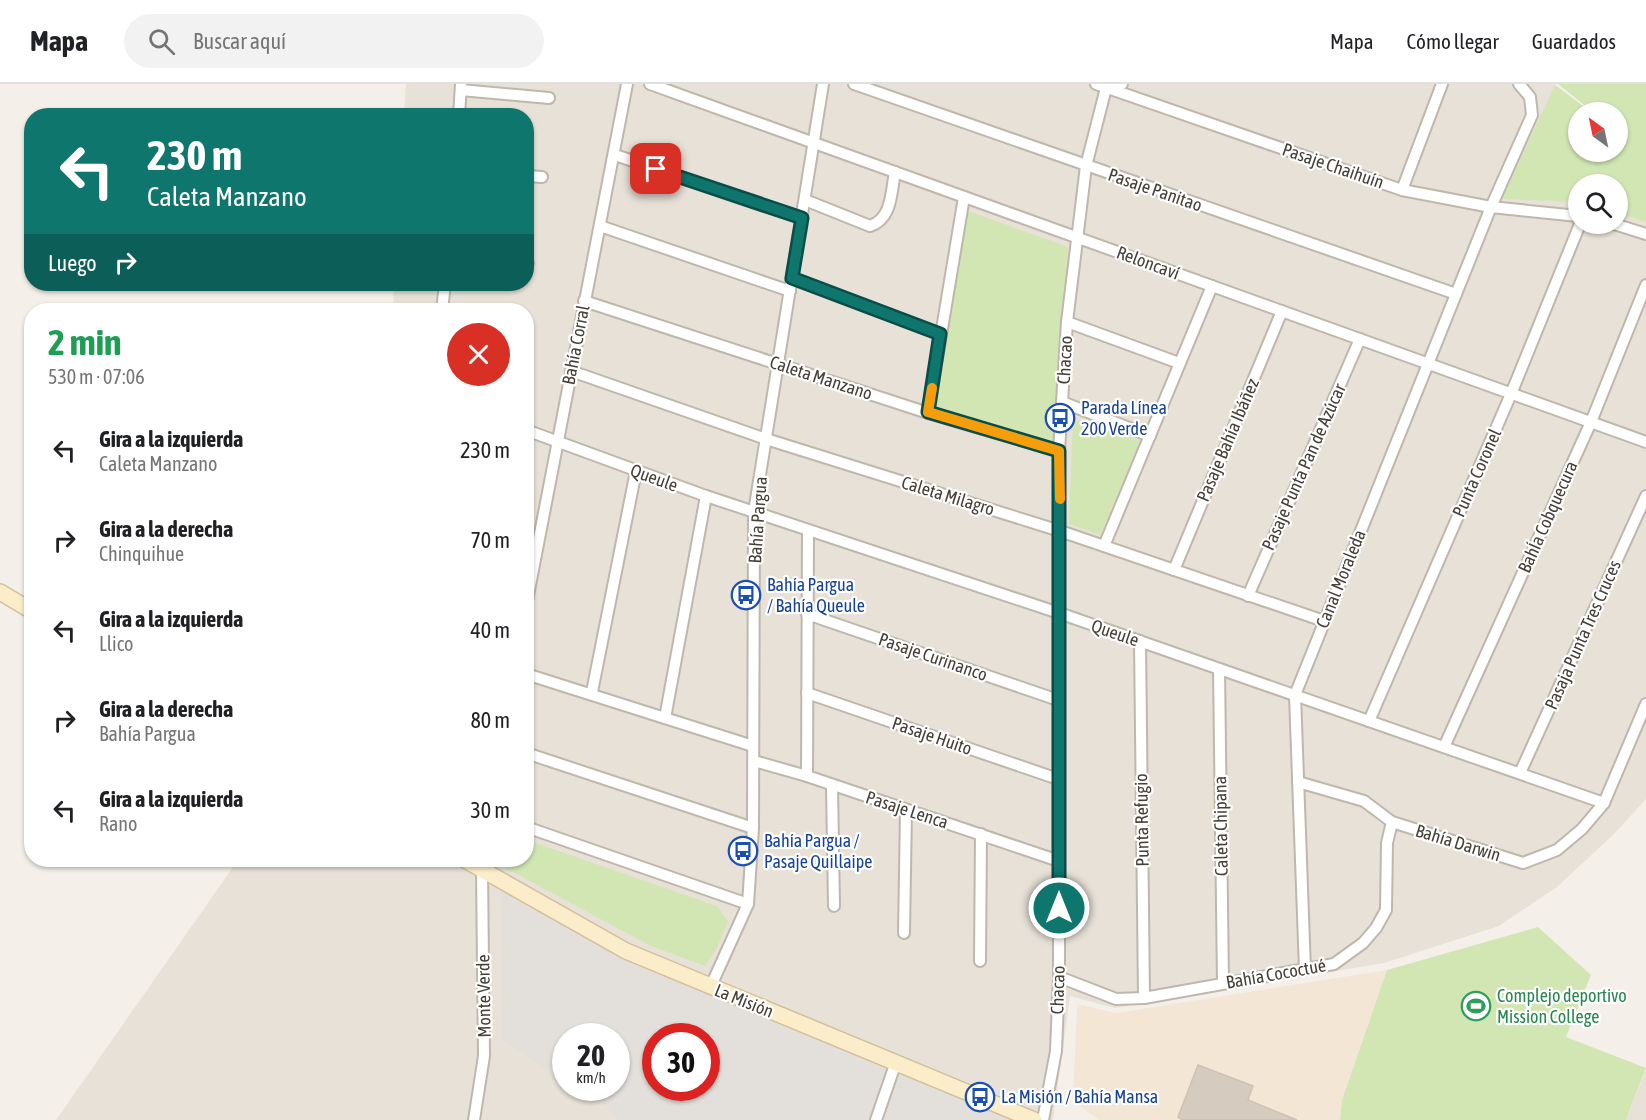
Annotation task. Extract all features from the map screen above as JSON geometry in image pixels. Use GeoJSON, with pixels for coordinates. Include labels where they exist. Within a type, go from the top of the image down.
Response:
{"type":"FeatureCollection","features":[{"type":"Feature","properties":{"kind":"street","name":"Bahía Corral"},"geometry":{"type":"LineString","coordinates":[[534,564],[627,84]]}},
{"type":"Feature","properties":{"kind":"street","name":"Reloncaví"},"geometry":{"type":"LineString","coordinates":[[650,84],[1646,442]]}},
{"type":"Feature","properties":{"kind":"street","name":"Bahía Pargua"},"geometry":{"type":"LineString","coordinates":[[710,988],[748,903],[753,828],[754,513],[823,84]]}},
{"type":"Feature","properties":{"kind":"street","name":"Pasaje Panitao"},"geometry":{"type":"LineString","coordinates":[[854,84],[1456,294]]}},
{"type":"Feature","properties":{"kind":"street"},"geometry":{"type":"LineString","coordinates":[[1101,86],[1122,84]]}},
{"type":"Feature","properties":{"kind":"street"},"geometry":{"type":"LineString","coordinates":[[1402,190],[1443,84]]}},
{"type":"Feature","properties":{"kind":"street","name":"Canal Moraleda"},"geometry":{"type":"LineString","coordinates":[[1305,970],[1295,695],[1491,207],[1532,115],[1530,96],[1519,84]]}},
{"type":"Feature","properties":{"kind":"street","name":"Chacao"},"geometry":{"type":"LineString","coordinates":[[1043,1120],[1056,1051],[1059,977],[1059,451],[1067,322],[1086,166],[1101,86]]}},
{"type":"Feature","properties":{"kind":"street","name":"Pasaje Chaihuín"},"geometry":{"type":"LineString","coordinates":[[1101,86],[1402,190],[1491,207],[1568,215]]}},
{"type":"Feature","properties":{"kind":"street"},"geometry":{"type":"LineString","coordinates":[[460,108],[461,87],[549,99]]}},
{"type":"Feature","properties":{"kind":"street"},"geometry":{"type":"LineString","coordinates":[[615,155],[802,218]]}},
{"type":"Feature","properties":{"kind":"street"},"geometry":{"type":"LineString","coordinates":[[805,201],[870,226],[880,222],[886,215],[896,172]]}},
{"type":"Feature","properties":{"kind":"street"},"geometry":{"type":"LineString","coordinates":[[534,176],[542,177]]}},
{"type":"Feature","properties":{"kind":"street"},"geometry":{"type":"LineString","coordinates":[[928,412],[964,197]]}},
{"type":"Feature","properties":{"kind":"street"},"geometry":{"type":"LineString","coordinates":[[600,226],[790,291]]}},
{"type":"Feature","properties":{"kind":"street"},"geometry":{"type":"LineString","coordinates":[[1628,228],[1646,234]]}},
{"type":"Feature","properties":{"kind":"street","name":"Punta Coronel"},"geometry":{"type":"LineString","coordinates":[[1369,721],[1511,394],[1576,234]]}},
{"type":"Feature","properties":{"kind":"street"},"geometry":{"type":"LineString","coordinates":[[792,278],[940,334]]}},
{"type":"Feature","properties":{"kind":"street","name":"BahÍa Cobquecura"},"geometry":{"type":"LineString","coordinates":[[1444,747],[1591,422],[1646,285]]}},
{"type":"Feature","properties":{"kind":"street"},"geometry":{"type":"LineString","coordinates":[[1104,546],[1212,286]]}},
{"type":"Feature","properties":{"kind":"street","name":"Caleta Manzano"},"geometry":{"type":"LineString","coordinates":[[584,301],[928,412],[1059,451]]}},
{"type":"Feature","properties":{"kind":"street","name":"Pasaje Bahía Ibáñez"},"geometry":{"type":"LineString","coordinates":[[1174,570],[1282,311]]}},
{"type":"Feature","properties":{"kind":"street"},"geometry":{"type":"LineString","coordinates":[[1067,322],[1179,363]]}},
{"type":"Feature","properties":{"kind":"street","name":"Pasaje Punta Pan de Azúcar"},"geometry":{"type":"LineString","coordinates":[[1248,596],[1360,339]]}},
{"type":"Feature","properties":{"kind":"street","name":"Caleta Milagro"},"geometry":{"type":"LineString","coordinates":[[571,371],[766,439],[1060,531],[1324,621]]}},
{"type":"Feature","properties":{"kind":"street"},"geometry":{"type":"LineString","coordinates":[[1062,402],[1150,436]]}},
{"type":"Feature","properties":{"kind":"street","name":"Queule"},"geometry":{"type":"LineString","coordinates":[[534,433],[754,513],[1140,641],[1604,802]]}},
{"type":"Feature","properties":{"kind":"street"},"geometry":{"type":"LineString","coordinates":[[592,692],[636,471]]}},
{"type":"Feature","properties":{"kind":"street"},"geometry":{"type":"LineString","coordinates":[[665,718],[706,496]]}},
{"type":"Feature","properties":{"kind":"street","name":"Pasaja Punta Tres Cruces"},"geometry":{"type":"LineString","coordinates":[[1520,773],[1646,496]]}},
{"type":"Feature","properties":{"kind":"street"},"geometry":{"type":"LineString","coordinates":[[807,776],[808,530]]}},
{"type":"Feature","properties":{"kind":"street"},"geometry":{"type":"LineString","coordinates":[[0,592],[24,606]]}},
{"type":"Feature","properties":{"kind":"street","name":"Pasaje Curinanco"},"geometry":{"type":"LineString","coordinates":[[807,614],[1058,699]]}},
{"type":"Feature","properties":{"kind":"street","name":"Punta Refugio"},"geometry":{"type":"LineString","coordinates":[[1140,641],[1144,998]]}},
{"type":"Feature","properties":{"kind":"street","name":"Caleta Chipana"},"geometry":{"type":"LineString","coordinates":[[1218,669],[1223,983]]}},
{"type":"Feature","properties":{"kind":"street"},"geometry":{"type":"LineString","coordinates":[[534,676],[592,692],[753,746]]}},
{"type":"Feature","properties":{"kind":"street","name":"Pasaje Huito"},"geometry":{"type":"LineString","coordinates":[[807,693],[1058,779]]}},
{"type":"Feature","properties":{"kind":"street","name":"Bahía Darwin"},"geometry":{"type":"LineString","coordinates":[[1298,782],[1364,801],[1392,822],[1523,863],[1557,850],[1582,829],[1604,802],[1646,704]]}},
{"type":"Feature","properties":{"kind":"street"},"geometry":{"type":"LineString","coordinates":[[534,756],[753,828]]}},
{"type":"Feature","properties":{"kind":"street","name":"Pasaje Lenca"},"geometry":{"type":"LineString","coordinates":[[754,761],[807,776],[1059,861]]}},
{"type":"Feature","properties":{"kind":"street"},"geometry":{"type":"LineString","coordinates":[[832,786],[834,906]]}},
{"type":"Feature","properties":{"kind":"street"},"geometry":{"type":"LineString","coordinates":[[904,933],[906,810]]}},
{"type":"Feature","properties":{"kind":"street","name":"Bahía Cococtué"},"geometry":{"type":"LineString","coordinates":[[1059,977],[1116,999],[1144,998],[1334,964],[1363,943],[1376,928],[1386,910],[1387,843],[1392,822]]}},
{"type":"Feature","properties":{"kind":"street"},"geometry":{"type":"LineString","coordinates":[[534,830],[748,903]]}},
{"type":"Feature","properties":{"kind":"street"},"geometry":{"type":"LineString","coordinates":[[980,961],[981,834]]}},
{"type":"Feature","properties":{"kind":"street","name":"Monte Verde"},"geometry":{"type":"LineString","coordinates":[[474,867],[484,1056],[474,1120]]}},
{"type":"Feature","properties":{"kind":"street","name":"La Misión"},"geometry":{"type":"LineString","coordinates":[[479,867],[626,951],[710,988],[1034,1120]]}},
{"type":"Feature","properties":{"kind":"street"},"geometry":{"type":"LineString","coordinates":[[876,1120],[896,1062]]}},
{"type":"Feature","properties":{"kind":"shaded area"},"geometry":{"type":"Polygon","coordinates":[[[406,84],[1554,84],[1578,102],[1568,102],[1568,162],[1628,162],[1628,142],[1646,156],[1646,799],[1614,834],[1557,887],[1499,926],[1384,963],[1115,1008],[1070,996],[1053,1120],[56,1120],[233,867],[534,867],[534,303],[393,303],[394,291],[534,291],[534,108],[404,108],[406,84]]]}},
{"type":"Feature","properties":{"kind":"shaded area"},"geometry":{"type":"Polygon","coordinates":[[[501,888],[1021,1120],[618,1120],[608,1108],[597,1101],[630,1101],[630,1023],[552,1023],[552,1073],[502,1040],[501,888]]]}},
{"type":"Feature","properties":{"kind":"shaded area"},"geometry":{"type":"Polygon","coordinates":[[[1387,970],[1342,1100],[1340,1120],[1099,1120],[1073,1101],[1077,1004],[1116,1013],[1387,970]]]}},
{"type":"Feature","properties":{"kind":"shaded area"},"geometry":{"type":"Polygon","coordinates":[[[1646,1070],[1646,1120],[1626,1120],[1646,1070]]]}},
{"type":"Feature","properties":{"kind":"green space"},"geometry":{"type":"Polygon","coordinates":[[[1558,84],[1646,84],[1646,222],[1628,216],[1628,174],[1568,174],[1568,202],[1502,199],[1555,85],[1578,102],[1568,102],[1568,162],[1628,162],[1628,102],[1580,102],[1558,84]]]}},
{"type":"Feature","properties":{"kind":"green space"},"geometry":{"type":"Polygon","coordinates":[[[968,211],[1068,247],[1053,442],[936,407],[968,211]]]}},
{"type":"Feature","properties":{"kind":"green space"},"geometry":{"type":"Polygon","coordinates":[[[1073,419],[1141,441],[1100,535],[1069,524],[1073,419]]]}},
{"type":"Feature","properties":{"kind":"green space"},"geometry":{"type":"Polygon","coordinates":[[[534,842],[717,906],[728,921],[717,948],[705,966],[651,946],[503,867],[534,867],[534,842]]]}},
{"type":"Feature","properties":{"kind":"green space","name":"Complejo deportivo Mission College"},"geometry":{"type":"Polygon","coordinates":[[[1538,927],[1591,975],[1566,1037],[1646,1068],[1626,1120],[1340,1120],[1342,1100],[1387,970],[1538,927]]]}},
{"type":"Feature","properties":{"kind":"building"},"geometry":{"type":"Polygon","coordinates":[[[1198,1065],[1253,1086],[1248,1100],[1297,1120],[1182,1120],[1178,1117],[1198,1065]]]}},
{"type":"Feature","properties":{"kind":"slow traffic"},"geometry":{"type":"LineString","coordinates":[[932,388],[928,412],[1059,451],[1060,499]]}},
{"type":"Feature","properties":{"kind":"place","name":"Parada Línea 200 Verde"},"geometry":{"type":"Point","coordinates":[1060,418]}},
{"type":"Feature","properties":{"kind":"place","name":"Bahía Pargua / Bahía Queule"},"geometry":{"type":"Point","coordinates":[746,595]}},
{"type":"Feature","properties":{"kind":"place","name":"Bahía Pargua / Pasaje Quillaipe"},"geometry":{"type":"Point","coordinates":[743,851]}},
{"type":"Feature","properties":{"kind":"place","name":"Complejo deportivo Mission College"},"geometry":{"type":"Point","coordinates":[1476,1006]}},
{"type":"Feature","properties":{"kind":"place","name":"La Misión / Bahía Mansa"},"geometry":{"type":"Point","coordinates":[980,1097]}},
{"type":"Feature","properties":{"kind":"route"},"geometry":{"type":"LineString","coordinates":[[656,169],[802,218],[792,278],[940,334],[928,412],[1059,451],[1059,908]]}}]}
